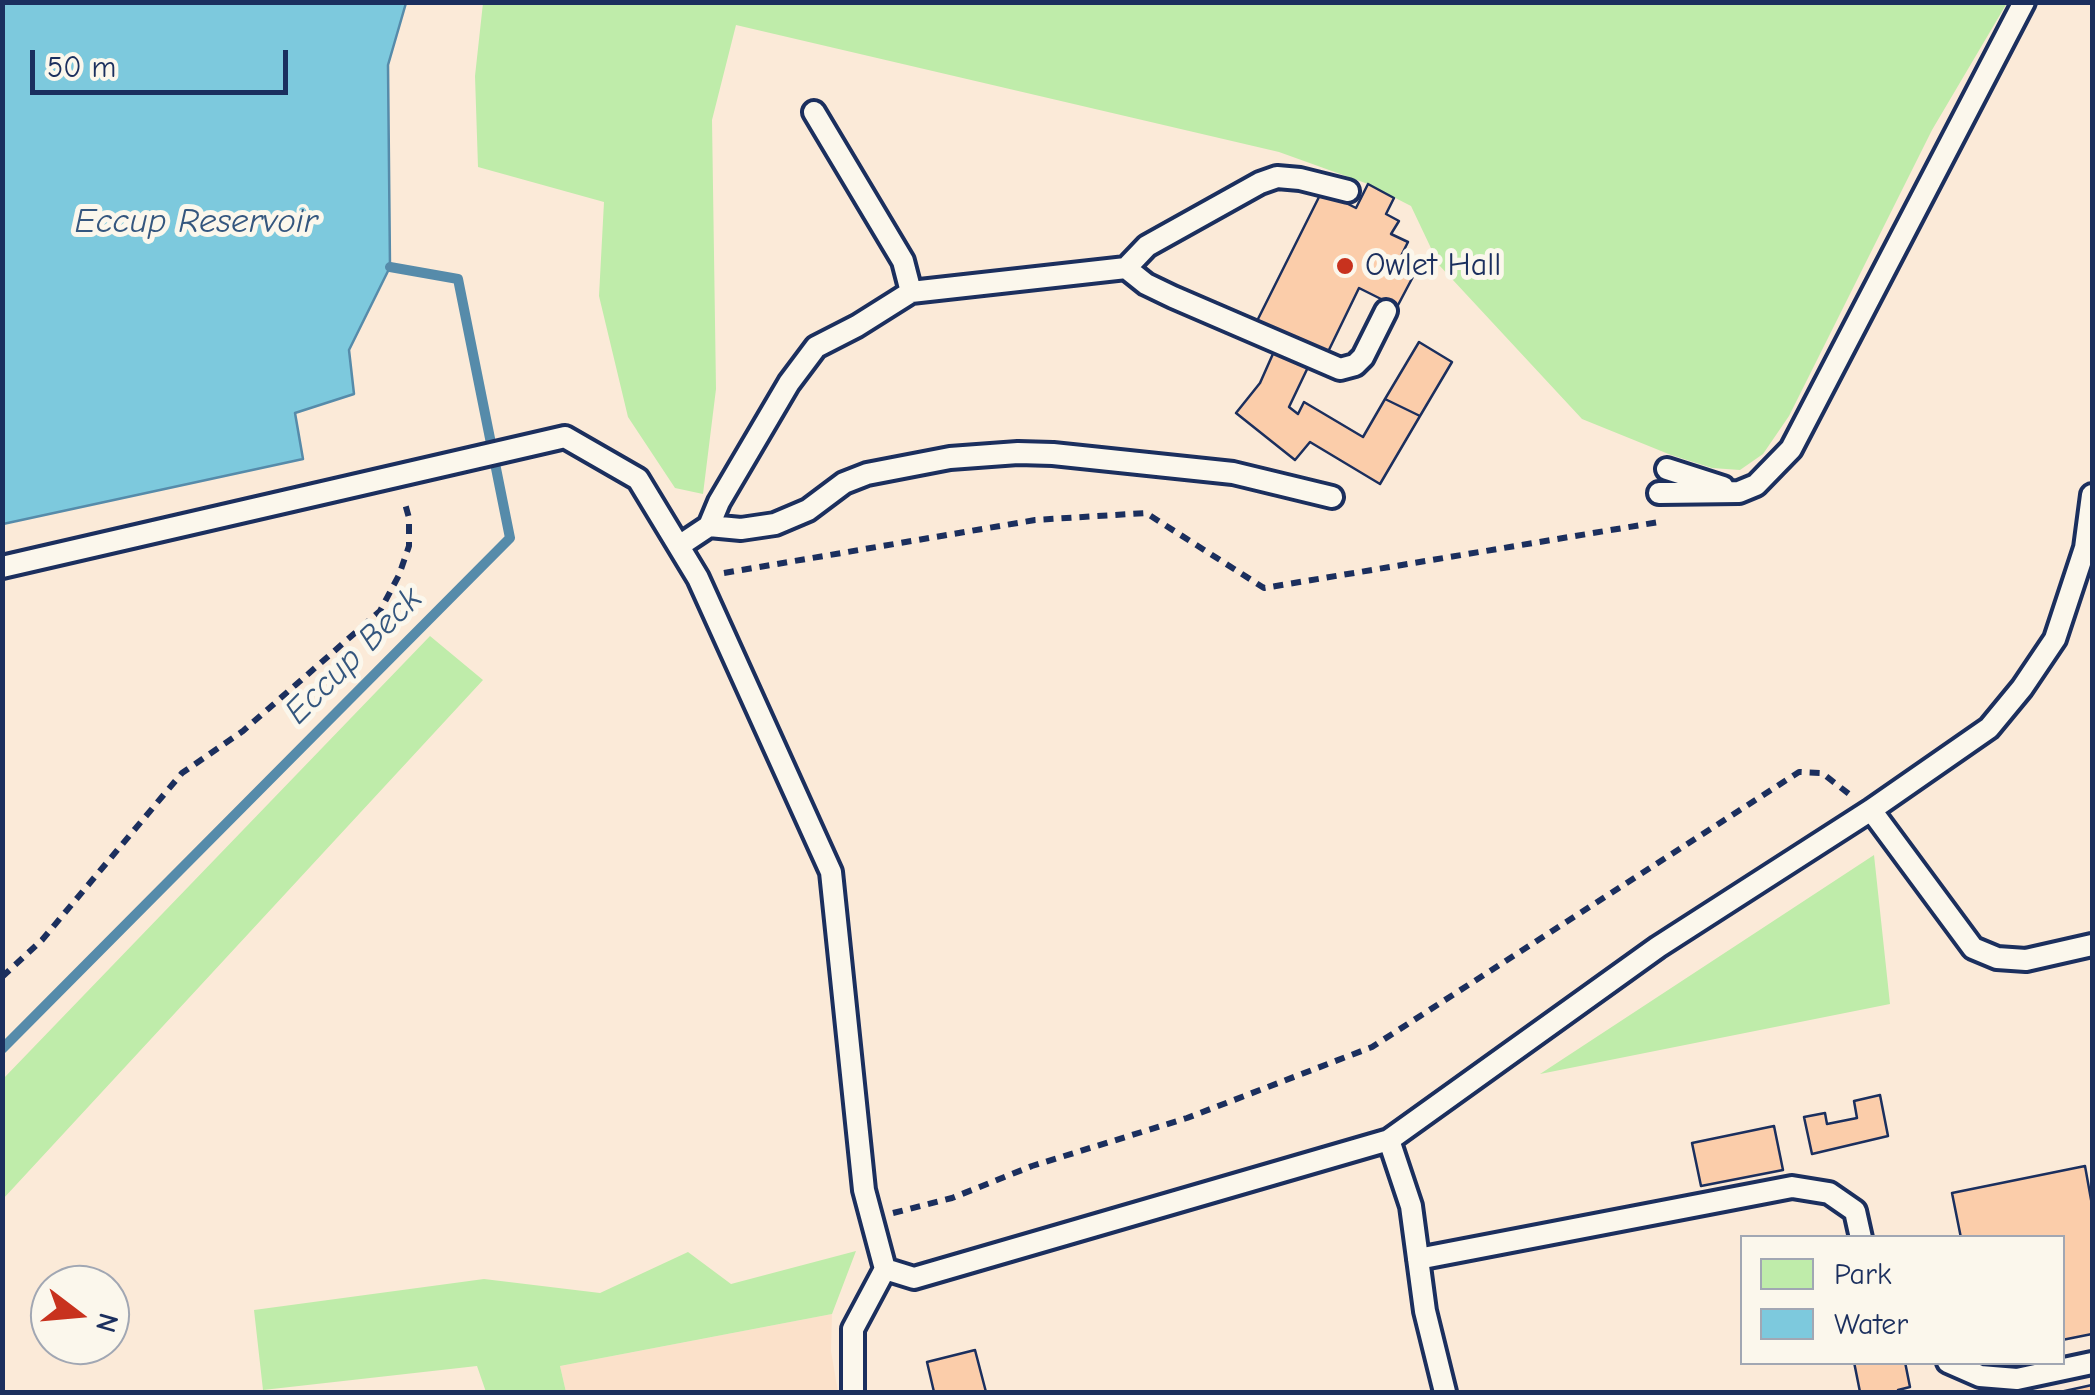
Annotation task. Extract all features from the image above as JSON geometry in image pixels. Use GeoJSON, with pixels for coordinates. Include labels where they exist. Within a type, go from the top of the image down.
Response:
{"type":"FeatureCollection","features":[{"type":"Feature","properties":{"kind":"lane"},"geometry":{"type":"LineString","coordinates":[[1659,493],[1739,492],[1756,485],[1791,449],[2024,2]]}},
{"type":"Feature","properties":{"kind":"lane"},"geometry":{"type":"LineString","coordinates":[[814,112],[902,262],[911,292]]}},
{"type":"Feature","properties":{"kind":"lane"},"geometry":{"type":"LineString","coordinates":[[679,546],[710,526],[789,383],[816,347],[911,292],[1126,268],[1147,246],[1204,211],[1277,177],[1348,191]]}},
{"type":"Feature","properties":{"kind":"lane"},"geometry":{"type":"LineString","coordinates":[[1126,268],[1172,297],[1340,368],[1354,365],[1364,357],[1386,311]]}},
{"type":"Feature","properties":{"kind":"lane"},"geometry":{"type":"LineString","coordinates":[[2,566],[566,437],[638,479],[698,578],[832,872],[864,1190],[886,1269],[853,1328],[853,1392]]}},
{"type":"Feature","properties":{"kind":"lane"},"geometry":{"type":"LineString","coordinates":[[710,526],[741,529],[775,524],[808,510],[844,483],[866,474],[950,458],[1018,454],[1053,454],[1232,474],[1332,497]]}},
{"type":"Feature","properties":{"kind":"lane"},"geometry":{"type":"LineString","coordinates":[[1667,469],[1739,492]]}},
{"type":"Feature","properties":{"kind":"lane"},"geometry":{"type":"LineString","coordinates":[[886,1269],[914,1278],[1389,1140],[1658,946],[1871,810],[1989,728],[2055,638],[2085,548],[2092,495]]}},
{"type":"Feature","properties":{"kind":"lane"},"geometry":{"type":"LineString","coordinates":[[1871,810],[1972,948],[1997,958],[2026,960],[2092,945]]}},
{"type":"Feature","properties":{"kind":"lane"},"geometry":{"type":"LineString","coordinates":[[1389,1140],[1411,1206],[1425,1311],[1446,1392]]}},
{"type":"Feature","properties":{"kind":"lane"},"geometry":{"type":"LineString","coordinates":[[1418,1258],[1792,1188],[1829,1193],[1855,1211],[1861,1235]]}},
{"type":"Feature","properties":{"kind":"lane"},"geometry":{"type":"LineString","coordinates":[[1955,1365],[1980,1376],[2017,1379],[2092,1363]]}},
{"type":"Feature","properties":{"kind":"path"},"geometry":{"type":"LineString","coordinates":[[2,978],[42,940],[182,773],[244,731],[380,610],[410,546],[409,518],[396,475]]}},
{"type":"Feature","properties":{"kind":"path"},"geometry":{"type":"LineString","coordinates":[[698,578],[1035,520],[1146,513],[1264,588],[1666,521]]}},
{"type":"Feature","properties":{"kind":"path"},"geometry":{"type":"LineString","coordinates":[[873,1218],[952,1198],[1032,1166],[1187,1118],[1372,1048],[1800,772],[1822,773],[1871,810]]}},
{"type":"Feature","properties":{"kind":"shaded area"},"geometry":{"type":"Polygon","coordinates":[[[832,1314],[831,1351],[838,1392],[566,1392],[560,1366],[832,1314]]]}},
{"type":"Feature","properties":{"kind":"green space"},"geometry":{"type":"Polygon","coordinates":[[[483,3],[2007,3],[1932,130],[1789,416],[1763,454],[1740,470],[1712,468],[1671,455],[1582,419],[1439,265],[1411,206],[1368,184],[1279,152],[736,25],[712,120],[716,389],[703,494],[675,488],[628,417],[599,296],[604,202],[478,167],[475,76],[483,3]]]}},
{"type":"Feature","properties":{"kind":"green space"},"geometry":{"type":"Polygon","coordinates":[[[430,636],[483,680],[3,1199],[3,1079],[430,636]]]}},
{"type":"Feature","properties":{"kind":"green space"},"geometry":{"type":"Polygon","coordinates":[[[1874,855],[1890,1004],[1540,1074],[1874,855]]]}},
{"type":"Feature","properties":{"kind":"green space"},"geometry":{"type":"Polygon","coordinates":[[[856,1251],[832,1314],[560,1366],[566,1392],[486,1392],[477,1366],[263,1390],[254,1310],[484,1279],[600,1293],[688,1252],[731,1284],[856,1251]]]}},
{"type":"Feature","properties":{"kind":"water","name":"Eccup Reservoir"},"geometry":{"type":"Polygon","coordinates":[[[2,3],[406,3],[388,65],[390,267],[349,350],[354,394],[295,413],[303,459],[3,524],[2,3]]]}},
{"type":"Feature","properties":{"kind":"building","name":"Owlet Hall"},"geometry":{"type":"Polygon","coordinates":[[[1368,184],[1394,198],[1386,214],[1399,221],[1391,234],[1408,242],[1398,262],[1416,271],[1397,307],[1359,288],[1326,356],[1257,321],[1322,191],[1356,208],[1368,184]]]}},
{"type":"Feature","properties":{"kind":"building"},"geometry":{"type":"Polygon","coordinates":[[[1419,342],[1452,362],[1420,416],[1385,399],[1419,342]]]}},
{"type":"Feature","properties":{"kind":"building"},"geometry":{"type":"Polygon","coordinates":[[[1276,347],[1310,363],[1289,407],[1298,414],[1304,402],[1363,437],[1385,399],[1420,416],[1380,484],[1310,442],[1295,460],[1236,413],[1260,383],[1276,347]]]}},
{"type":"Feature","properties":{"kind":"building"},"geometry":{"type":"Polygon","coordinates":[[[1880,1095],[1888,1136],[1812,1154],[1804,1117],[1825,1113],[1827,1124],[1857,1118],[1854,1101],[1880,1095]]]}},
{"type":"Feature","properties":{"kind":"building"},"geometry":{"type":"Polygon","coordinates":[[[1774,1126],[1783,1170],[1701,1186],[1692,1143],[1774,1126]]]}},
{"type":"Feature","properties":{"kind":"building"},"geometry":{"type":"Polygon","coordinates":[[[2085,1166],[2092,1205],[2092,1334],[2065,1339],[2065,1235],[1960,1235],[1952,1193],[2085,1166]]]}},
{"type":"Feature","properties":{"kind":"building"},"geometry":{"type":"Polygon","coordinates":[[[975,1350],[986,1392],[934,1392],[927,1362],[975,1350]]]}},
{"type":"Feature","properties":{"kind":"building"},"geometry":{"type":"Polygon","coordinates":[[[1855,1365],[1906,1365],[1910,1387],[1898,1392],[1860,1392],[1855,1365]]]}},
{"type":"Feature","properties":{"kind":"building"},"geometry":{"type":"Polygon","coordinates":[[[2092,1385],[2092,1392],[2060,1392],[2092,1385]]]}},
{"type":"Feature","properties":{"kind":"waterway","name":"Eccup Beck"},"geometry":{"type":"LineString","coordinates":[[2,1049],[510,538],[458,279],[390,267]]}},
{"type":"Feature","properties":{"kind":"place","name":"Owlet Hall"},"geometry":{"type":"Point","coordinates":[1345,266]}}]}
